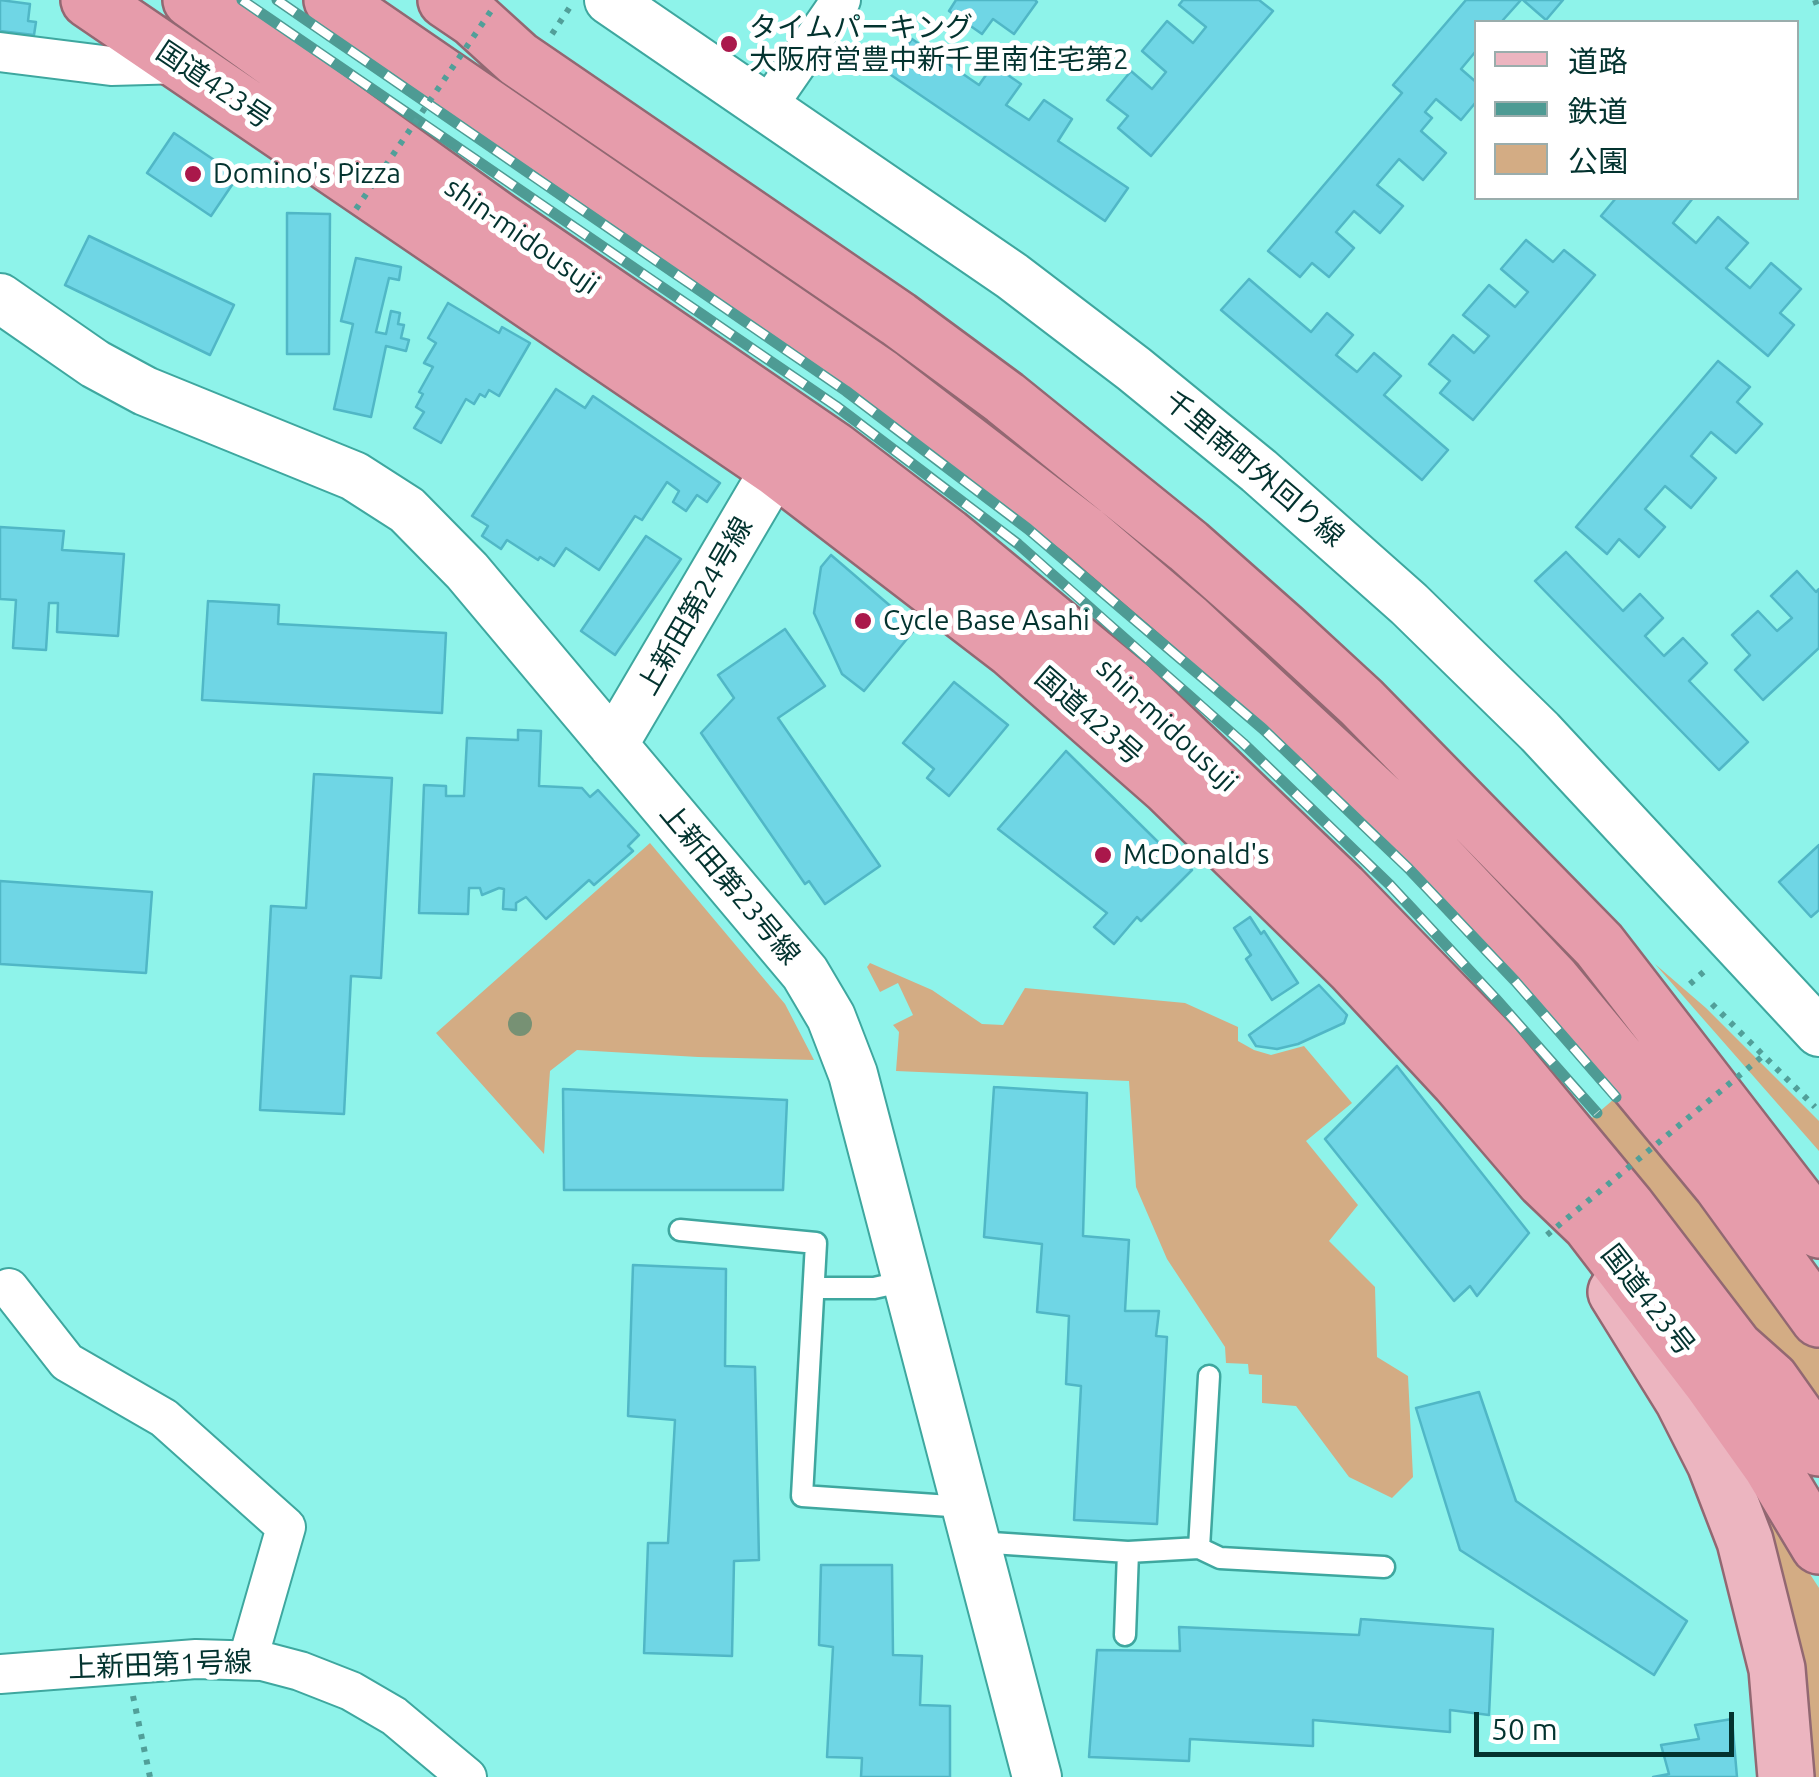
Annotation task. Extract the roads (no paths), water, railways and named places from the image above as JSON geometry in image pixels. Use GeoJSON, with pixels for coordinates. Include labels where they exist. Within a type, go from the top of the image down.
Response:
{"type":"FeatureCollection","features":[{"type":"Feature","properties":{"kind":"highway","name":"国道423号"},"geometry":{"type":"LineString","coordinates":[[90,0],[776,468],[986,628],[1170,787],[1305,917],[1394,1010],[1544,1180],[1590,1224],[1771,1466],[1819,1546]]}},
{"type":"Feature","properties":{"kind":"highway","name":"shin-midousuji"},"geometry":{"type":"LineString","coordinates":[[191,0],[498,220],[834,450],[947,536],[1131,688],[1341,888],[1495,1048],[1627,1207],[1735,1348],[1771,1380],[1819,1448]]}},
{"type":"Feature","properties":{"kind":"highway"},"geometry":{"type":"LineString","coordinates":[[332,0],[881,377],[1068,520],[1187,621],[1396,816],[1552,981],[1721,1184],[1819,1319]]}},
{"type":"Feature","properties":{"kind":"highway"},"geometry":{"type":"LineString","coordinates":[[410,0],[535,47]]}},
{"type":"Feature","properties":{"kind":"highway"},"geometry":{"type":"LineString","coordinates":[[464,7],[535,47],[898,319],[1100,473],[1215,570],[1361,702],[1599,945],[1819,1230]]}},
{"type":"Feature","properties":{"kind":"highway"},"geometry":{"type":"LineString","coordinates":[[1735,1348],[1756,1391],[1819,1487]]}},
{"type":"Feature","properties":{"kind":"main road"},"geometry":{"type":"LineString","coordinates":[[1599,945],[1819,1188]]}},
{"type":"Feature","properties":{"kind":"main road"},"geometry":{"type":"LineString","coordinates":[[1544,1180],[1683,1400],[1730,1498],[1770,1630],[1784,1730],[1786,1777]]}},
{"type":"Feature","properties":{"kind":"street"},"geometry":{"type":"LineString","coordinates":[[767,107],[841,0]]}},
{"type":"Feature","properties":{"kind":"street","name":"千里南町外回り線"},"geometry":{"type":"LineString","coordinates":[[590,3],[767,107],[1026,287],[1165,393],[1409,604],[1540,732],[1819,1032]]}},
{"type":"Feature","properties":{"kind":"street"},"geometry":{"type":"LineString","coordinates":[[0,52],[111,66],[184,64]]}},
{"type":"Feature","properties":{"kind":"street","name":"上新田第23号線"},"geometry":{"type":"LineString","coordinates":[[0,298],[95,364],[145,391],[328,465],[398,503],[444,546],[795,960],[824,1003],[853,1074],[1037,1777]]}},
{"type":"Feature","properties":{"kind":"street","name":"上新田第24号線"},"geometry":{"type":"LineString","coordinates":[[613,745],[776,468]]}},
{"type":"Feature","properties":{"kind":"street"},"geometry":{"type":"LineString","coordinates":[[12,1280],[67,1362],[164,1418],[286,1527],[248,1659]]}},
{"type":"Feature","properties":{"kind":"street","name":"上新田第1号線"},"geometry":{"type":"LineString","coordinates":[[0,1674],[196,1659],[248,1659],[300,1671],[351,1691],[394,1716],[467,1777]]}},
{"type":"Feature","properties":{"kind":"lane"},"geometry":{"type":"LineString","coordinates":[[680,1230],[816,1242],[802,1496],[1128,1552],[1199,1548],[1220,1558],[1384,1567]]}},
{"type":"Feature","properties":{"kind":"lane"},"geometry":{"type":"LineString","coordinates":[[814,1288],[874,1288],[907,1281]]}},
{"type":"Feature","properties":{"kind":"lane"},"geometry":{"type":"LineString","coordinates":[[1199,1548],[1209,1376]]}},
{"type":"Feature","properties":{"kind":"lane"},"geometry":{"type":"LineString","coordinates":[[1126,1636],[1128,1552]]}},
{"type":"Feature","properties":{"kind":"railway"},"geometry":{"type":"LineString","coordinates":[[242,0],[836,406],[1018,544],[1243,743],[1390,885],[1597,1113]]}},
{"type":"Feature","properties":{"kind":"railway"},"geometry":{"type":"LineString","coordinates":[[277,0],[846,391],[1028,529],[1263,729],[1408,868],[1515,981],[1616,1097]]}},
{"type":"Feature","properties":{"kind":"place","name":"タイムパーキング 大阪府営豊中新千里南住宅第2"},"geometry":{"type":"Point","coordinates":[729,44]}},
{"type":"Feature","properties":{"kind":"place","name":"Domino's Pizza"},"geometry":{"type":"Point","coordinates":[193,174]}},
{"type":"Feature","properties":{"kind":"place","name":"Cycle Base Asahi"},"geometry":{"type":"Point","coordinates":[863,621]}},
{"type":"Feature","properties":{"kind":"place","name":"McDonald's"},"geometry":{"type":"Point","coordinates":[1103,855]}}]}
